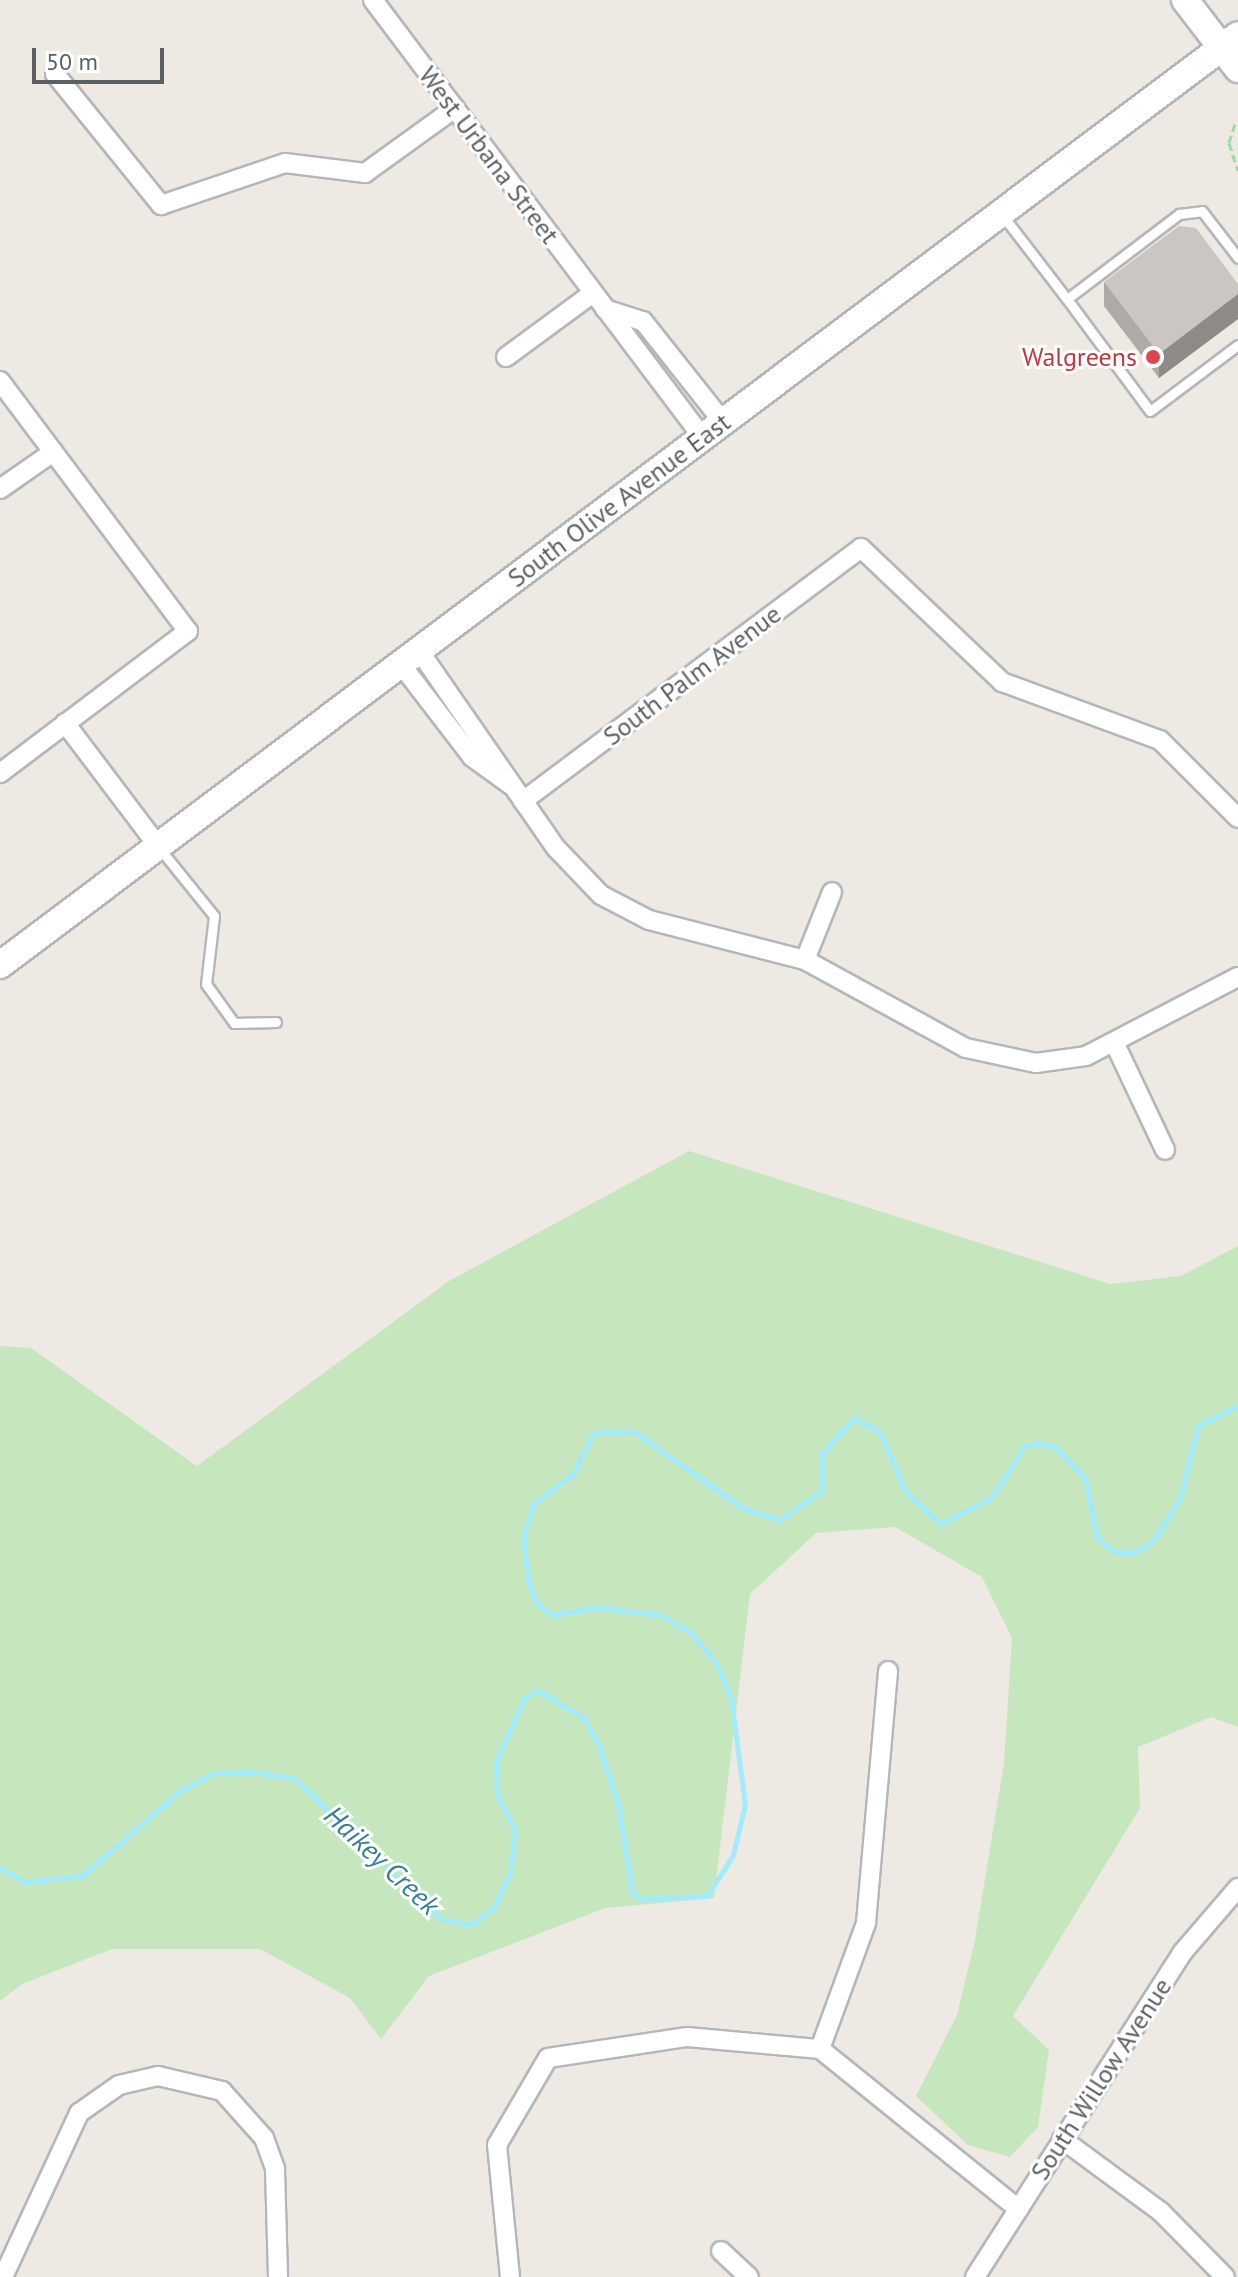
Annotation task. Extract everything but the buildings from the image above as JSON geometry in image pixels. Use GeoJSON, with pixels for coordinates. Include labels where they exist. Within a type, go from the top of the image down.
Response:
{"type":"FeatureCollection","features":[{"type":"Feature","properties":{"kind":"street","name":"West Urbana Street"},"geometry":{"type":"LineString","coordinates":[[373,0],[605,309],[713,430]]}},
{"type":"Feature","properties":{"kind":"street"},"geometry":{"type":"LineString","coordinates":[[1185,0],[1230,41],[1238,69]]}},
{"type":"Feature","properties":{"kind":"street","name":"South Olive Avenue East"},"geometry":{"type":"LineString","coordinates":[[0,965],[1230,41]]}},
{"type":"Feature","properties":{"kind":"street"},"geometry":{"type":"LineString","coordinates":[[55,74],[161,205],[285,163],[365,173],[455,108]]}},
{"type":"Feature","properties":{"kind":"street"},"geometry":{"type":"LineString","coordinates":[[506,357],[593,293]]}},
{"type":"Feature","properties":{"kind":"street"},"geometry":{"type":"LineString","coordinates":[[0,381],[188,631],[0,773]]}},
{"type":"Feature","properties":{"kind":"street"},"geometry":{"type":"LineString","coordinates":[[0,489],[53,452]]}},
{"type":"Feature","properties":{"kind":"street","name":"South Palm Avenue"},"geometry":{"type":"LineString","coordinates":[[518,794],[861,548],[1002,682],[1160,740],[1238,818]]}},
{"type":"Feature","properties":{"kind":"street"},"geometry":{"type":"LineString","coordinates":[[409,656],[472,757],[518,794],[575,873],[621,908],[805,960],[989,1056],[1062,1061],[1115,1044],[1238,977]]}},
{"type":"Feature","properties":{"kind":"street"},"geometry":{"type":"LineString","coordinates":[[65,723],[158,846]]}},
{"type":"Feature","properties":{"kind":"street"},"geometry":{"type":"LineString","coordinates":[[805,960],[832,892]]}},
{"type":"Feature","properties":{"kind":"street"},"geometry":{"type":"LineString","coordinates":[[1115,1044],[1165,1150]]}},
{"type":"Feature","properties":{"kind":"street"},"geometry":{"type":"LineString","coordinates":[[820,2049],[866,1923],[888,1671]]}},
{"type":"Feature","properties":{"kind":"street","name":"South Willow Avenue"},"geometry":{"type":"LineString","coordinates":[[975,2277],[1182,1953],[1238,1888]]}},
{"type":"Feature","properties":{"kind":"street"},"geometry":{"type":"LineString","coordinates":[[510,2277],[497,2145],[548,2058],[687,2037],[820,2049],[1018,2209]]}},
{"type":"Feature","properties":{"kind":"street"},"geometry":{"type":"LineString","coordinates":[[3,2277],[79,2113],[119,2085],[173,2076],[222,2091],[264,2138],[275,2169],[278,2277]]}},
{"type":"Feature","properties":{"kind":"street"},"geometry":{"type":"LineString","coordinates":[[1062,2139],[1161,2212],[1225,2277]]}},
{"type":"Feature","properties":{"kind":"street"},"geometry":{"type":"LineString","coordinates":[[721,2251],[749,2277]]}},
{"type":"Feature","properties":{"kind":"lane"},"geometry":{"type":"LineString","coordinates":[[1067,299],[1179,214],[1202,211],[1238,258]]}},
{"type":"Feature","properties":{"kind":"lane"},"geometry":{"type":"LineString","coordinates":[[1001,214],[1150,411],[1238,345]]}},
{"type":"Feature","properties":{"kind":"lane"},"geometry":{"type":"LineString","coordinates":[[158,846],[214,916],[206,984],[234,1023],[276,1022]]}},
{"type":"Feature","properties":{"kind":"path"},"geometry":{"type":"LineString","coordinates":[[1235,124],[1229,143],[1238,171]]}},
{"type":"Feature","properties":{"kind":"green space"},"geometry":{"type":"Polygon","coordinates":[[[689,1151],[1110,1284],[1181,1276],[1238,1246],[1238,1727],[1211,1717],[1138,1747],[1140,1808],[1013,2016],[1049,2050],[1038,2127],[1010,2157],[968,2145],[916,2096],[957,2015],[975,1940],[1004,1763],[1012,1638],[982,1577],[895,1527],[816,1533],[750,1594],[714,1898],[605,1908],[429,1976],[381,2039],[350,1998],[260,1949],[112,1949],[22,1984],[0,2001],[0,1346],[31,1348],[197,1466],[449,1281],[689,1151]]]}},
{"type":"Feature","properties":{"kind":"waterway","name":"Haikey Creek"},"geometry":{"type":"LineString","coordinates":[[0,1868],[25,1882],[82,1876],[181,1790],[213,1773],[253,1772],[294,1778],[441,1919],[471,1925],[493,1908],[510,1873],[515,1831],[497,1795],[496,1761],[524,1698],[537,1690],[584,1718],[597,1741],[618,1804],[632,1892],[642,1899],[707,1896],[733,1855],[745,1804],[731,1699],[717,1664],[691,1633],[661,1615],[596,1607],[552,1615],[537,1604],[528,1579],[523,1536],[534,1503],[572,1475],[593,1433],[633,1431],[743,1508],[779,1520],[823,1490],[821,1454],[854,1418],[880,1432],[905,1491],[940,1524],[992,1497],[1024,1446],[1041,1443],[1058,1449],[1085,1479],[1097,1538],[1115,1552],[1134,1552],[1153,1541],[1180,1498],[1198,1425],[1238,1406]]}},
{"type":"Feature","properties":{"kind":"place","name":"Walgreens"},"geometry":{"type":"Point","coordinates":[1153,357]}}]}
